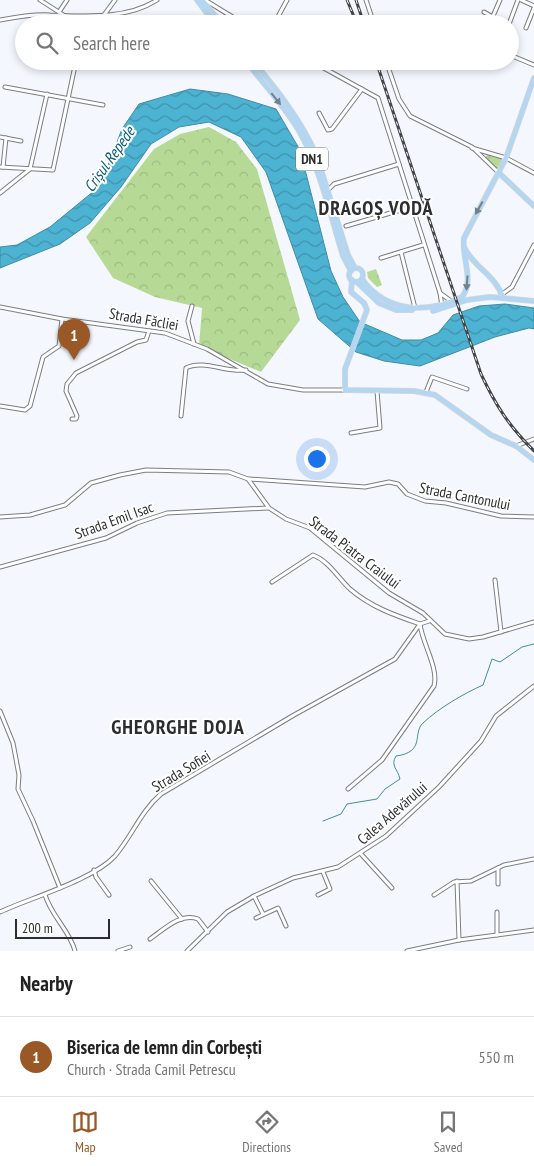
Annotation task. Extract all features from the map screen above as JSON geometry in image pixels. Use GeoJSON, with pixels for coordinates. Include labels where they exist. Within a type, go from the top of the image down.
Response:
{"type":"FeatureCollection","features":[{"type":"Feature","properties":{"kind":"main road"},"geometry":{"type":"LineString","coordinates":[[197,0],[209,15]]}},
{"type":"Feature","properties":{"kind":"main road"},"geometry":{"type":"LineString","coordinates":[[204,0],[213,15]]}},
{"type":"Feature","properties":{"kind":"main road","name":"DN1"},"geometry":{"type":"LineString","coordinates":[[253,70],[285,110],[301,135],[312,158],[343,256],[353,270],[362,272],[357,282]]}},
{"type":"Feature","properties":{"kind":"main road","name":"DN1"},"geometry":{"type":"LineString","coordinates":[[261,70],[289,104],[316,154],[353,270],[349,277],[389,301],[415,308],[442,306],[462,297],[468,287],[463,246],[470,224],[498,172]]}},
{"type":"Feature","properties":{"kind":"main road"},"geometry":{"type":"LineString","coordinates":[[534,78],[506,158],[498,172],[534,206]]}},
{"type":"Feature","properties":{"kind":"main road"},"geometry":{"type":"LineString","coordinates":[[463,246],[467,254],[492,278],[502,296]]}},
{"type":"Feature","properties":{"kind":"main road"},"geometry":{"type":"LineString","coordinates":[[345,390],[345,368],[366,318],[367,307],[355,294],[350,292],[357,282]]}},
{"type":"Feature","properties":{"kind":"main road"},"geometry":{"type":"LineString","coordinates":[[355,294],[357,282]]}},
{"type":"Feature","properties":{"kind":"main road","name":"DN1"},"geometry":{"type":"LineString","coordinates":[[357,282],[374,299],[396,310],[434,311],[461,302],[502,296],[534,301]]}},
{"type":"Feature","properties":{"kind":"main road","name":"Strada Făcliei"},"geometry":{"type":"LineString","coordinates":[[345,390],[426,392],[442,398],[491,435],[516,446],[534,460]]}},
{"type":"Feature","properties":{"kind":"street"},"geometry":{"type":"LineString","coordinates":[[40,0],[64,15]]}},
{"type":"Feature","properties":{"kind":"street"},"geometry":{"type":"LineString","coordinates":[[59,12],[68,0]]}},
{"type":"Feature","properties":{"kind":"street"},"geometry":{"type":"LineString","coordinates":[[104,15],[115,0]]}},
{"type":"Feature","properties":{"kind":"street"},"geometry":{"type":"LineString","coordinates":[[104,15],[142,8],[157,0]]}},
{"type":"Feature","properties":{"kind":"street"},"geometry":{"type":"LineString","coordinates":[[204,0],[229,15]]}},
{"type":"Feature","properties":{"kind":"street"},"geometry":{"type":"LineString","coordinates":[[279,15],[287,0]]}},
{"type":"Feature","properties":{"kind":"street"},"geometry":{"type":"LineString","coordinates":[[366,0],[371,15]]}},
{"type":"Feature","properties":{"kind":"street"},"geometry":{"type":"LineString","coordinates":[[493,15],[500,0]]}},
{"type":"Feature","properties":{"kind":"street"},"geometry":{"type":"LineString","coordinates":[[512,15],[520,0],[534,7],[526,28]]}},
{"type":"Feature","properties":{"kind":"street"},"geometry":{"type":"LineString","coordinates":[[484,12],[491,15]]}},
{"type":"Feature","properties":{"kind":"street"},"geometry":{"type":"LineString","coordinates":[[0,20],[15,18]]}},
{"type":"Feature","properties":{"kind":"street"},"geometry":{"type":"LineString","coordinates":[[519,59],[534,65]]}},
{"type":"Feature","properties":{"kind":"street"},"geometry":{"type":"LineString","coordinates":[[6,138],[2,167],[52,170],[74,70]]}},
{"type":"Feature","properties":{"kind":"street"},"geometry":{"type":"LineString","coordinates":[[328,70],[378,98],[411,207],[440,293],[442,306]]}},
{"type":"Feature","properties":{"kind":"street"},"geometry":{"type":"LineString","coordinates":[[389,70],[399,98],[410,116],[472,147],[506,158],[534,173]]}},
{"type":"Feature","properties":{"kind":"street"},"geometry":{"type":"LineString","coordinates":[[5,87],[103,105]]}},
{"type":"Feature","properties":{"kind":"street"},"geometry":{"type":"LineString","coordinates":[[319,113],[328,130],[332,129],[362,88]]}},
{"type":"Feature","properties":{"kind":"street"},"geometry":{"type":"LineString","coordinates":[[0,193],[30,170],[47,94]]}},
{"type":"Feature","properties":{"kind":"street"},"geometry":{"type":"LineString","coordinates":[[0,137],[21,141]]}},
{"type":"Feature","properties":{"kind":"street"},"geometry":{"type":"LineString","coordinates":[[472,147],[498,172]]}},
{"type":"Feature","properties":{"kind":"street"},"geometry":{"type":"LineString","coordinates":[[485,160],[488,152]]}},
{"type":"Feature","properties":{"kind":"street"},"geometry":{"type":"LineString","coordinates":[[325,183],[334,184],[399,164]]}},
{"type":"Feature","properties":{"kind":"street"},"geometry":{"type":"LineString","coordinates":[[328,191],[334,184]]}},
{"type":"Feature","properties":{"kind":"street"},"geometry":{"type":"LineString","coordinates":[[338,224],[346,226],[411,207]]}},
{"type":"Feature","properties":{"kind":"street"},"geometry":{"type":"LineString","coordinates":[[342,234],[346,226]]}},
{"type":"Feature","properties":{"kind":"street"},"geometry":{"type":"LineString","coordinates":[[502,296],[512,287],[534,244]]}},
{"type":"Feature","properties":{"kind":"street"},"geometry":{"type":"LineString","coordinates":[[381,258],[424,245]]}},
{"type":"Feature","properties":{"kind":"street"},"geometry":{"type":"LineString","coordinates":[[401,252],[415,308]]}},
{"type":"Feature","properties":{"kind":"street"},"geometry":{"type":"LineString","coordinates":[[440,293],[452,302]]}},
{"type":"Feature","properties":{"kind":"street","name":"Strada Făcliei"},"geometry":{"type":"LineString","coordinates":[[192,306],[188,321],[194,344]]}},
{"type":"Feature","properties":{"kind":"street","name":"Strada Făcliei"},"geometry":{"type":"LineString","coordinates":[[0,307],[62,319],[169,334],[194,344],[246,370],[263,382],[279,387],[303,390],[345,390]]}},
{"type":"Feature","properties":{"kind":"street"},"geometry":{"type":"LineString","coordinates":[[0,406],[25,410],[30,406],[42,356],[59,346],[62,319]]}},
{"type":"Feature","properties":{"kind":"street"},"geometry":{"type":"LineString","coordinates":[[72,419],[76,419],[77,416],[66,392],[70,379],[83,369],[136,342],[146,340],[149,331]]}},
{"type":"Feature","properties":{"kind":"street","name":"Strada Făcliei"},"geometry":{"type":"LineString","coordinates":[[181,416],[186,368],[203,366],[237,371],[246,370]]}},
{"type":"Feature","properties":{"kind":"street"},"geometry":{"type":"LineString","coordinates":[[426,392],[432,377],[467,389]]}},
{"type":"Feature","properties":{"kind":"street"},"geometry":{"type":"LineString","coordinates":[[351,433],[380,428],[377,391]]}},
{"type":"Feature","properties":{"kind":"street"},"geometry":{"type":"LineString","coordinates":[[516,446],[534,439]]}},
{"type":"Feature","properties":{"kind":"street"},"geometry":{"type":"LineString","coordinates":[[0,517],[30,515],[65,505],[91,483],[146,470],[229,472],[248,479]]}},
{"type":"Feature","properties":{"kind":"street","name":"Strada Piatra Craiului"},"geometry":{"type":"LineString","coordinates":[[248,479],[269,508],[286,519],[310,528],[389,593],[423,613],[429,621],[445,634],[469,639],[534,622]]}},
{"type":"Feature","properties":{"kind":"street","name":"Strada Cantonului"},"geometry":{"type":"LineString","coordinates":[[248,479],[365,488],[389,482],[398,484],[407,494],[425,501],[446,503],[501,516],[534,517]]}},
{"type":"Feature","properties":{"kind":"street","name":"Strada Emil Isac"},"geometry":{"type":"LineString","coordinates":[[0,567],[106,538],[137,523],[166,513],[269,508]]}},
{"type":"Feature","properties":{"kind":"street"},"geometry":{"type":"LineString","coordinates":[[272,582],[313,555],[326,563],[350,588],[366,601],[387,613],[420,624],[429,621]]}},
{"type":"Feature","properties":{"kind":"street"},"geometry":{"type":"LineString","coordinates":[[495,580],[501,632]]}},
{"type":"Feature","properties":{"kind":"street"},"geometry":{"type":"LineString","coordinates":[[348,790],[382,760],[434,686],[436,679],[422,639],[420,624]]}},
{"type":"Feature","properties":{"kind":"street","name":"Strada Sofiei"},"geometry":{"type":"LineString","coordinates":[[0,912],[60,888],[94,870],[115,856],[152,802],[161,794],[302,710],[395,659],[420,624]]}},
{"type":"Feature","properties":{"kind":"street","name":"Calea Adevărului"},"geometry":{"type":"LineString","coordinates":[[187,951],[227,912],[254,896],[293,878],[338,867],[361,854],[386,836],[439,787],[481,741],[496,716],[534,686]]}},
{"type":"Feature","properties":{"kind":"street"},"geometry":{"type":"LineString","coordinates":[[0,711],[14,743],[19,775],[18,790],[34,821],[60,888]]}},
{"type":"Feature","properties":{"kind":"street"},"geometry":{"type":"LineString","coordinates":[[361,854],[392,888]]}},
{"type":"Feature","properties":{"kind":"street"},"geometry":{"type":"LineString","coordinates":[[434,894],[457,881],[471,880],[498,868],[534,859]]}},
{"type":"Feature","properties":{"kind":"street"},"geometry":{"type":"LineString","coordinates":[[498,868],[498,884]]}},
{"type":"Feature","properties":{"kind":"street"},"geometry":{"type":"LineString","coordinates":[[94,870],[96,877],[109,895]]}},
{"type":"Feature","properties":{"kind":"street"},"geometry":{"type":"LineString","coordinates":[[318,895],[330,889],[323,872]]}},
{"type":"Feature","properties":{"kind":"street"},"geometry":{"type":"LineString","coordinates":[[151,881],[182,919]]}},
{"type":"Feature","properties":{"kind":"street"},"geometry":{"type":"LineString","coordinates":[[457,881],[459,940]]}},
{"type":"Feature","properties":{"kind":"street"},"geometry":{"type":"LineString","coordinates":[[45,895],[53,915],[72,941],[75,951]]}},
{"type":"Feature","properties":{"kind":"street"},"geometry":{"type":"LineString","coordinates":[[254,896],[263,914]]}},
{"type":"Feature","properties":{"kind":"street"},"geometry":{"type":"LineString","coordinates":[[256,918],[278,908],[286,926]]}},
{"type":"Feature","properties":{"kind":"street"},"geometry":{"type":"LineString","coordinates":[[497,912],[497,935]]}},
{"type":"Feature","properties":{"kind":"street"},"geometry":{"type":"LineString","coordinates":[[150,939],[182,919],[196,918],[208,932]]}},
{"type":"Feature","properties":{"kind":"street"},"geometry":{"type":"LineString","coordinates":[[407,951],[459,940],[534,930]]}},
{"type":"Feature","properties":{"kind":"street"},"geometry":{"type":"LineString","coordinates":[[118,951],[130,947]]}},
{"type":"Feature","properties":{"kind":"green space"},"geometry":{"type":"Polygon","coordinates":[[[209,127],[236,142],[257,169],[300,320],[261,372],[199,346],[202,308],[155,297],[113,278],[86,237],[154,149],[180,134],[209,127]]]}},
{"type":"Feature","properties":{"kind":"green space"},"geometry":{"type":"Polygon","coordinates":[[[488,152],[506,158],[499,173],[485,160],[488,152]]]}},
{"type":"Feature","properties":{"kind":"green space"},"geometry":{"type":"Polygon","coordinates":[[[376,269],[382,285],[377,287],[368,278],[367,272],[376,269]]]}},
{"type":"Feature","properties":{"kind":"water"},"geometry":{"type":"Polygon","coordinates":[[[190,89],[228,94],[276,109],[300,150],[331,271],[343,297],[360,322],[402,340],[421,340],[438,333],[453,315],[479,306],[505,304],[534,308],[534,329],[529,328],[495,337],[420,366],[384,361],[356,352],[318,319],[266,172],[241,137],[209,122],[179,127],[151,144],[121,187],[90,223],[60,244],[0,268],[0,247],[17,245],[50,227],[100,186],[122,129],[139,104],[190,89]]]}},
{"type":"Feature","properties":{"kind":"waterway"},"geometry":{"type":"LineString","coordinates":[[323,821],[341,814],[347,804],[377,799],[385,789],[400,779],[394,765],[394,759],[396,756],[411,751],[417,742],[418,732],[423,723],[436,712],[483,685],[492,659],[500,662],[522,647],[534,644]]}},
{"type":"Feature","properties":{"kind":"railway"},"geometry":{"type":"LineString","coordinates":[[347,0],[353,15]]}},
{"type":"Feature","properties":{"kind":"railway"},"geometry":{"type":"LineString","coordinates":[[356,0],[361,15]]}},
{"type":"Feature","properties":{"kind":"railway"},"geometry":{"type":"LineString","coordinates":[[379,70],[481,374],[504,415],[517,433],[534,451]]}},
{"type":"Feature","properties":{"kind":"place","name":"Biserica de lemn din Corbești"},"geometry":{"type":"Point","coordinates":[74,360]}},
{"type":"Feature","properties":{"kind":"district","name":"DRAGOȘ VODĂ"},"geometry":{"type":"Point","coordinates":[376,208]}},
{"type":"Feature","properties":{"kind":"district","name":"GHEORGHE DOJA"},"geometry":{"type":"Point","coordinates":[178,727]}},
{"type":"Feature","properties":{"kind":"water label","name":"Crișul Repede"},"geometry":{"type":"Point","coordinates":[109,159]}}]}
